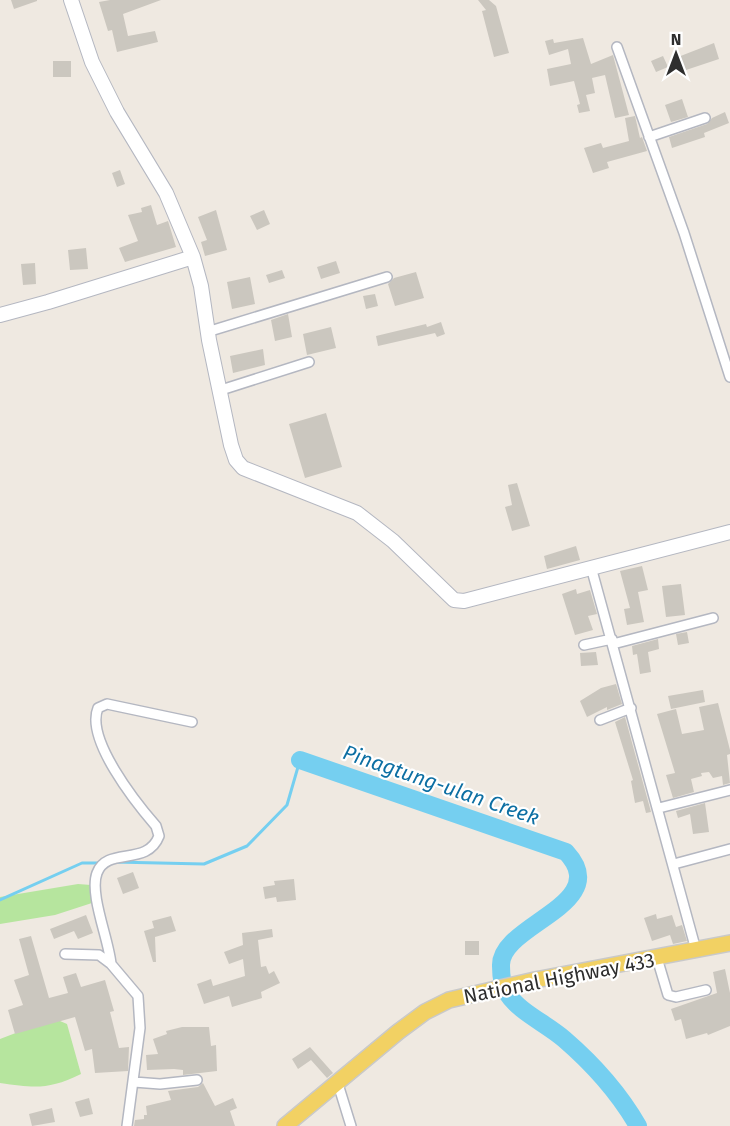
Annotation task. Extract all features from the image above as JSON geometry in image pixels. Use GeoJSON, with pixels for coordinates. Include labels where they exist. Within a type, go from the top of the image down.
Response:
{"type":"FeatureCollection","features":[{"type":"Feature","properties":{"kind":"main road","name":"National Highway 433"},"geometry":{"type":"LineString","coordinates":[[285,1126],[425,1012],[449,1000],[535,980],[730,943]]}},
{"type":"Feature","properties":{"kind":"street"},"geometry":{"type":"LineString","coordinates":[[71,0],[92,62],[117,112],[166,194],[193,256],[201,286],[218,391],[231,445],[236,460],[243,468],[357,513],[393,541],[454,600],[464,601],[730,532]]}},
{"type":"Feature","properties":{"kind":"street"},"geometry":{"type":"LineString","coordinates":[[617,47],[688,244],[730,377]]}},
{"type":"Feature","properties":{"kind":"street"},"geometry":{"type":"LineString","coordinates":[[650,137],[705,118]]}},
{"type":"Feature","properties":{"kind":"street"},"geometry":{"type":"LineString","coordinates":[[0,315],[193,256]]}},
{"type":"Feature","properties":{"kind":"street"},"geometry":{"type":"LineString","coordinates":[[207,332],[387,277]]}},
{"type":"Feature","properties":{"kind":"street"},"geometry":{"type":"LineString","coordinates":[[218,391],[309,362]]}},
{"type":"Feature","properties":{"kind":"street"},"geometry":{"type":"LineString","coordinates":[[591,567],[659,808],[696,950]]}},
{"type":"Feature","properties":{"kind":"street"},"geometry":{"type":"LineString","coordinates":[[584,645],[612,641],[713,618]]}},
{"type":"Feature","properties":{"kind":"street"},"geometry":{"type":"LineString","coordinates":[[111,964],[110,944],[97,898],[95,878],[98,868],[110,859],[148,852],[155,847],[159,836],[156,826],[115,774],[95,724],[98,708],[107,704],[192,722]]}},
{"type":"Feature","properties":{"kind":"street"},"geometry":{"type":"LineString","coordinates":[[600,720],[631,708]]}},
{"type":"Feature","properties":{"kind":"street"},"geometry":{"type":"LineString","coordinates":[[659,808],[730,790]]}},
{"type":"Feature","properties":{"kind":"street"},"geometry":{"type":"LineString","coordinates":[[674,864],[730,849]]}},
{"type":"Feature","properties":{"kind":"street"},"geometry":{"type":"LineString","coordinates":[[65,954],[99,955],[111,964],[138,996],[141,1011],[127,1126]]}},
{"type":"Feature","properties":{"kind":"street"},"geometry":{"type":"LineString","coordinates":[[657,958],[668,995],[676,997],[706,990]]}},
{"type":"Feature","properties":{"kind":"street"},"geometry":{"type":"LineString","coordinates":[[134,1082],[160,1084],[197,1080]]}},
{"type":"Feature","properties":{"kind":"street"},"geometry":{"type":"LineString","coordinates":[[338,1084],[351,1126]]}},
{"type":"Feature","properties":{"kind":"green space"},"geometry":{"type":"Polygon","coordinates":[[[78,884],[91,885],[95,902],[55,915],[0,924],[0,897],[78,884]]]}},
{"type":"Feature","properties":{"kind":"green space"},"geometry":{"type":"Polygon","coordinates":[[[47,1021],[60,1021],[67,1024],[81,1074],[59,1083],[41,1086],[0,1083],[0,1039],[47,1021]]]}},
{"type":"Feature","properties":{"kind":"building"},"geometry":{"type":"Polygon","coordinates":[[[11,0],[37,0],[37,1],[14,9],[11,0]]]}},
{"type":"Feature","properties":{"kind":"building"},"geometry":{"type":"Polygon","coordinates":[[[161,0],[123,14],[128,36],[155,31],[158,42],[117,52],[112,30],[108,31],[99,2],[161,0]]]}},
{"type":"Feature","properties":{"kind":"building"},"geometry":{"type":"Polygon","coordinates":[[[478,0],[489,0],[496,6],[509,53],[494,57],[482,11],[486,10],[478,0]]]}},
{"type":"Feature","properties":{"kind":"building"},"geometry":{"type":"Polygon","coordinates":[[[583,38],[591,64],[613,55],[629,115],[615,118],[605,75],[592,78],[595,93],[586,95],[590,111],[579,113],[577,105],[580,104],[574,81],[550,86],[547,69],[571,64],[568,49],[549,55],[545,41],[553,39],[554,43],[583,38]]]}},
{"type":"Feature","properties":{"kind":"building"},"geometry":{"type":"Polygon","coordinates":[[[714,43],[719,59],[683,71],[678,57],[714,43]]]}},
{"type":"Feature","properties":{"kind":"building"},"geometry":{"type":"Polygon","coordinates":[[[663,56],[668,67],[656,72],[651,61],[663,56]]]}},
{"type":"Feature","properties":{"kind":"building"},"geometry":{"type":"Polygon","coordinates":[[[53,61],[71,61],[71,77],[53,77],[53,61]]]}},
{"type":"Feature","properties":{"kind":"building"},"geometry":{"type":"Polygon","coordinates":[[[682,99],[688,117],[671,122],[665,105],[682,99]]]}},
{"type":"Feature","properties":{"kind":"building"},"geometry":{"type":"Polygon","coordinates":[[[725,112],[729,123],[704,133],[705,137],[672,148],[669,137],[707,124],[712,118],[725,112]]]}},
{"type":"Feature","properties":{"kind":"building"},"geometry":{"type":"Polygon","coordinates":[[[635,116],[640,138],[642,137],[647,151],[607,162],[609,168],[593,173],[584,148],[601,143],[603,148],[629,141],[625,118],[635,116]]]}},
{"type":"Feature","properties":{"kind":"building"},"geometry":{"type":"Polygon","coordinates":[[[120,170],[125,184],[117,187],[112,173],[120,170]]]}},
{"type":"Feature","properties":{"kind":"building"},"geometry":{"type":"Polygon","coordinates":[[[151,205],[157,225],[168,221],[176,247],[125,262],[119,248],[138,241],[128,215],[142,212],[141,208],[151,205]]]}},
{"type":"Feature","properties":{"kind":"building"},"geometry":{"type":"Polygon","coordinates":[[[216,210],[227,250],[205,256],[201,242],[207,240],[198,217],[216,210]]]}},
{"type":"Feature","properties":{"kind":"building"},"geometry":{"type":"Polygon","coordinates":[[[264,210],[270,224],[257,230],[250,216],[264,210]]]}},
{"type":"Feature","properties":{"kind":"building"},"geometry":{"type":"Polygon","coordinates":[[[86,248],[88,269],[70,270],[68,250],[86,248]]]}},
{"type":"Feature","properties":{"kind":"building"},"geometry":{"type":"Polygon","coordinates":[[[336,261],[340,273],[321,279],[317,267],[336,261]]]}},
{"type":"Feature","properties":{"kind":"building"},"geometry":{"type":"Polygon","coordinates":[[[35,263],[36,284],[23,285],[21,264],[35,263]]]}},
{"type":"Feature","properties":{"kind":"building"},"geometry":{"type":"Polygon","coordinates":[[[282,270],[285,278],[269,283],[266,275],[282,270]]]}},
{"type":"Feature","properties":{"kind":"building"},"geometry":{"type":"Polygon","coordinates":[[[416,272],[424,298],[395,306],[388,284],[394,278],[416,272]]]}},
{"type":"Feature","properties":{"kind":"building"},"geometry":{"type":"Polygon","coordinates":[[[250,277],[255,304],[232,309],[227,282],[250,277]]]}},
{"type":"Feature","properties":{"kind":"building"},"geometry":{"type":"Polygon","coordinates":[[[375,294],[378,306],[366,309],[363,296],[375,294]]]}},
{"type":"Feature","properties":{"kind":"building"},"geometry":{"type":"Polygon","coordinates":[[[288,314],[292,337],[275,341],[271,320],[288,314]]]}},
{"type":"Feature","properties":{"kind":"building"},"geometry":{"type":"Polygon","coordinates":[[[441,322],[445,334],[437,337],[435,333],[378,346],[376,336],[426,324],[427,327],[441,322]]]}},
{"type":"Feature","properties":{"kind":"building"},"geometry":{"type":"Polygon","coordinates":[[[331,327],[336,348],[307,355],[303,334],[331,327]]]}},
{"type":"Feature","properties":{"kind":"building"},"geometry":{"type":"Polygon","coordinates":[[[263,349],[265,365],[233,373],[230,356],[263,349]]]}},
{"type":"Feature","properties":{"kind":"building"},"geometry":{"type":"Polygon","coordinates":[[[326,413],[342,467],[305,478],[289,424],[326,413]]]}},
{"type":"Feature","properties":{"kind":"building"},"geometry":{"type":"Polygon","coordinates":[[[517,483],[530,526],[512,531],[505,507],[512,505],[508,485],[517,483]]]}},
{"type":"Feature","properties":{"kind":"building"},"geometry":{"type":"Polygon","coordinates":[[[576,546],[580,560],[547,569],[544,556],[576,546]]]}},
{"type":"Feature","properties":{"kind":"building"},"geometry":{"type":"Polygon","coordinates":[[[642,566],[648,590],[638,592],[644,622],[627,625],[624,609],[630,608],[620,571],[642,566]]]}},
{"type":"Feature","properties":{"kind":"building"},"geometry":{"type":"Polygon","coordinates":[[[681,584],[685,615],[666,617],[662,586],[681,584]]]}},
{"type":"Feature","properties":{"kind":"building"},"geometry":{"type":"Polygon","coordinates":[[[576,589],[577,594],[590,590],[597,614],[588,616],[593,630],[575,635],[562,594],[576,589]]]}},
{"type":"Feature","properties":{"kind":"building"},"geometry":{"type":"Polygon","coordinates":[[[687,632],[689,643],[678,645],[676,634],[687,632]]]}},
{"type":"Feature","properties":{"kind":"building"},"geometry":{"type":"Polygon","coordinates":[[[658,639],[659,649],[648,652],[651,672],[640,674],[637,654],[633,655],[632,646],[658,639]]]}},
{"type":"Feature","properties":{"kind":"building"},"geometry":{"type":"Polygon","coordinates":[[[596,652],[598,665],[581,666],[580,653],[596,652]]]}},
{"type":"Feature","properties":{"kind":"building"},"geometry":{"type":"Polygon","coordinates":[[[616,684],[622,704],[607,710],[607,707],[587,717],[580,701],[601,688],[616,684]]]}},
{"type":"Feature","properties":{"kind":"building"},"geometry":{"type":"Polygon","coordinates":[[[703,690],[705,702],[671,709],[668,696],[703,690]]]}},
{"type":"Feature","properties":{"kind":"building"},"geometry":{"type":"Polygon","coordinates":[[[718,703],[730,750],[730,754],[727,755],[730,783],[723,785],[722,776],[713,778],[709,772],[701,773],[702,776],[691,779],[694,792],[673,798],[666,775],[675,773],[657,714],[676,709],[682,734],[704,730],[699,707],[718,703]]]}},
{"type":"Feature","properties":{"kind":"building"},"geometry":{"type":"Polygon","coordinates":[[[625,717],[651,812],[646,813],[643,801],[635,803],[631,781],[633,780],[615,722],[625,717]]]}},
{"type":"Feature","properties":{"kind":"building"},"geometry":{"type":"Polygon","coordinates":[[[705,803],[709,832],[693,834],[690,814],[678,818],[676,811],[705,803]]]}},
{"type":"Feature","properties":{"kind":"building"},"geometry":{"type":"Polygon","coordinates":[[[133,872],[139,888],[123,894],[117,878],[133,872]]]}},
{"type":"Feature","properties":{"kind":"building"},"geometry":{"type":"Polygon","coordinates":[[[294,879],[296,900],[277,902],[276,897],[265,899],[263,887],[275,885],[274,881],[294,879]]]}},
{"type":"Feature","properties":{"kind":"building"},"geometry":{"type":"Polygon","coordinates":[[[656,914],[657,919],[672,915],[676,927],[682,925],[687,941],[673,944],[670,935],[652,941],[644,918],[656,914]]]}},
{"type":"Feature","properties":{"kind":"building"},"geometry":{"type":"Polygon","coordinates":[[[86,915],[93,933],[78,939],[74,931],[54,939],[50,929],[86,915]]]}},
{"type":"Feature","properties":{"kind":"building"},"geometry":{"type":"Polygon","coordinates":[[[171,916],[176,931],[155,937],[156,962],[153,962],[144,931],[154,928],[152,921],[171,916]]]}},
{"type":"Feature","properties":{"kind":"building"},"geometry":{"type":"Polygon","coordinates":[[[272,929],[273,937],[258,940],[261,967],[266,966],[269,974],[274,971],[280,983],[261,992],[262,998],[232,1007],[229,996],[204,1004],[197,984],[211,979],[213,986],[245,976],[243,959],[229,964],[224,952],[243,945],[242,933],[272,929]]]}},
{"type":"Feature","properties":{"kind":"building"},"geometry":{"type":"Polygon","coordinates":[[[31,936],[49,998],[68,993],[63,977],[76,973],[81,987],[105,980],[114,1011],[110,1012],[119,1048],[129,1047],[128,1071],[95,1073],[92,1049],[85,1051],[75,1017],[15,1034],[8,1010],[23,1005],[14,980],[29,975],[19,939],[31,936]]]}},
{"type":"Feature","properties":{"kind":"building"},"geometry":{"type":"Polygon","coordinates":[[[465,941],[479,941],[479,955],[465,955],[465,941]]]}},
{"type":"Feature","properties":{"kind":"building"},"geometry":{"type":"Polygon","coordinates":[[[725,969],[730,993],[730,1026],[708,1035],[707,1033],[686,1039],[681,1019],[675,1021],[671,1009],[717,993],[713,972],[725,969]]]}},
{"type":"Feature","properties":{"kind":"building"},"geometry":{"type":"Polygon","coordinates":[[[182,1027],[209,1027],[211,1046],[216,1045],[217,1071],[183,1075],[183,1070],[147,1070],[146,1055],[158,1054],[153,1039],[167,1034],[166,1031],[182,1027]]]}},
{"type":"Feature","properties":{"kind":"building"},"geometry":{"type":"Polygon","coordinates":[[[310,1047],[333,1073],[327,1078],[311,1060],[298,1069],[292,1059],[310,1047]]]}},
{"type":"Feature","properties":{"kind":"building"},"geometry":{"type":"Polygon","coordinates":[[[203,1083],[215,1106],[233,1098],[237,1108],[230,1111],[235,1126],[134,1126],[135,1120],[144,1119],[144,1115],[147,1115],[146,1106],[171,1100],[168,1091],[198,1087],[203,1083]]]}},
{"type":"Feature","properties":{"kind":"building"},"geometry":{"type":"Polygon","coordinates":[[[89,1098],[93,1114],[80,1117],[75,1102],[89,1098]]]}},
{"type":"Feature","properties":{"kind":"building"},"geometry":{"type":"Polygon","coordinates":[[[52,1108],[55,1122],[32,1126],[29,1114],[52,1108]]]}},
{"type":"Feature","properties":{"kind":"waterway","name":"Pinagtung-ulan Creek"},"geometry":{"type":"LineString","coordinates":[[114,862],[204,864],[247,846],[287,805],[300,760]]}},
{"type":"Feature","properties":{"kind":"waterway","name":"Pinagtung-ulan Creek"},"geometry":{"type":"LineString","coordinates":[[300,760],[566,852],[577,870],[576,886],[566,900],[517,938],[505,951],[501,966],[503,984],[512,1000],[557,1033],[585,1058],[614,1091],[638,1126]]}},
{"type":"Feature","properties":{"kind":"waterway","name":"Pinagtung-ulan Creek"},"geometry":{"type":"LineString","coordinates":[[0,900],[82,863],[101,863]]}}]}
